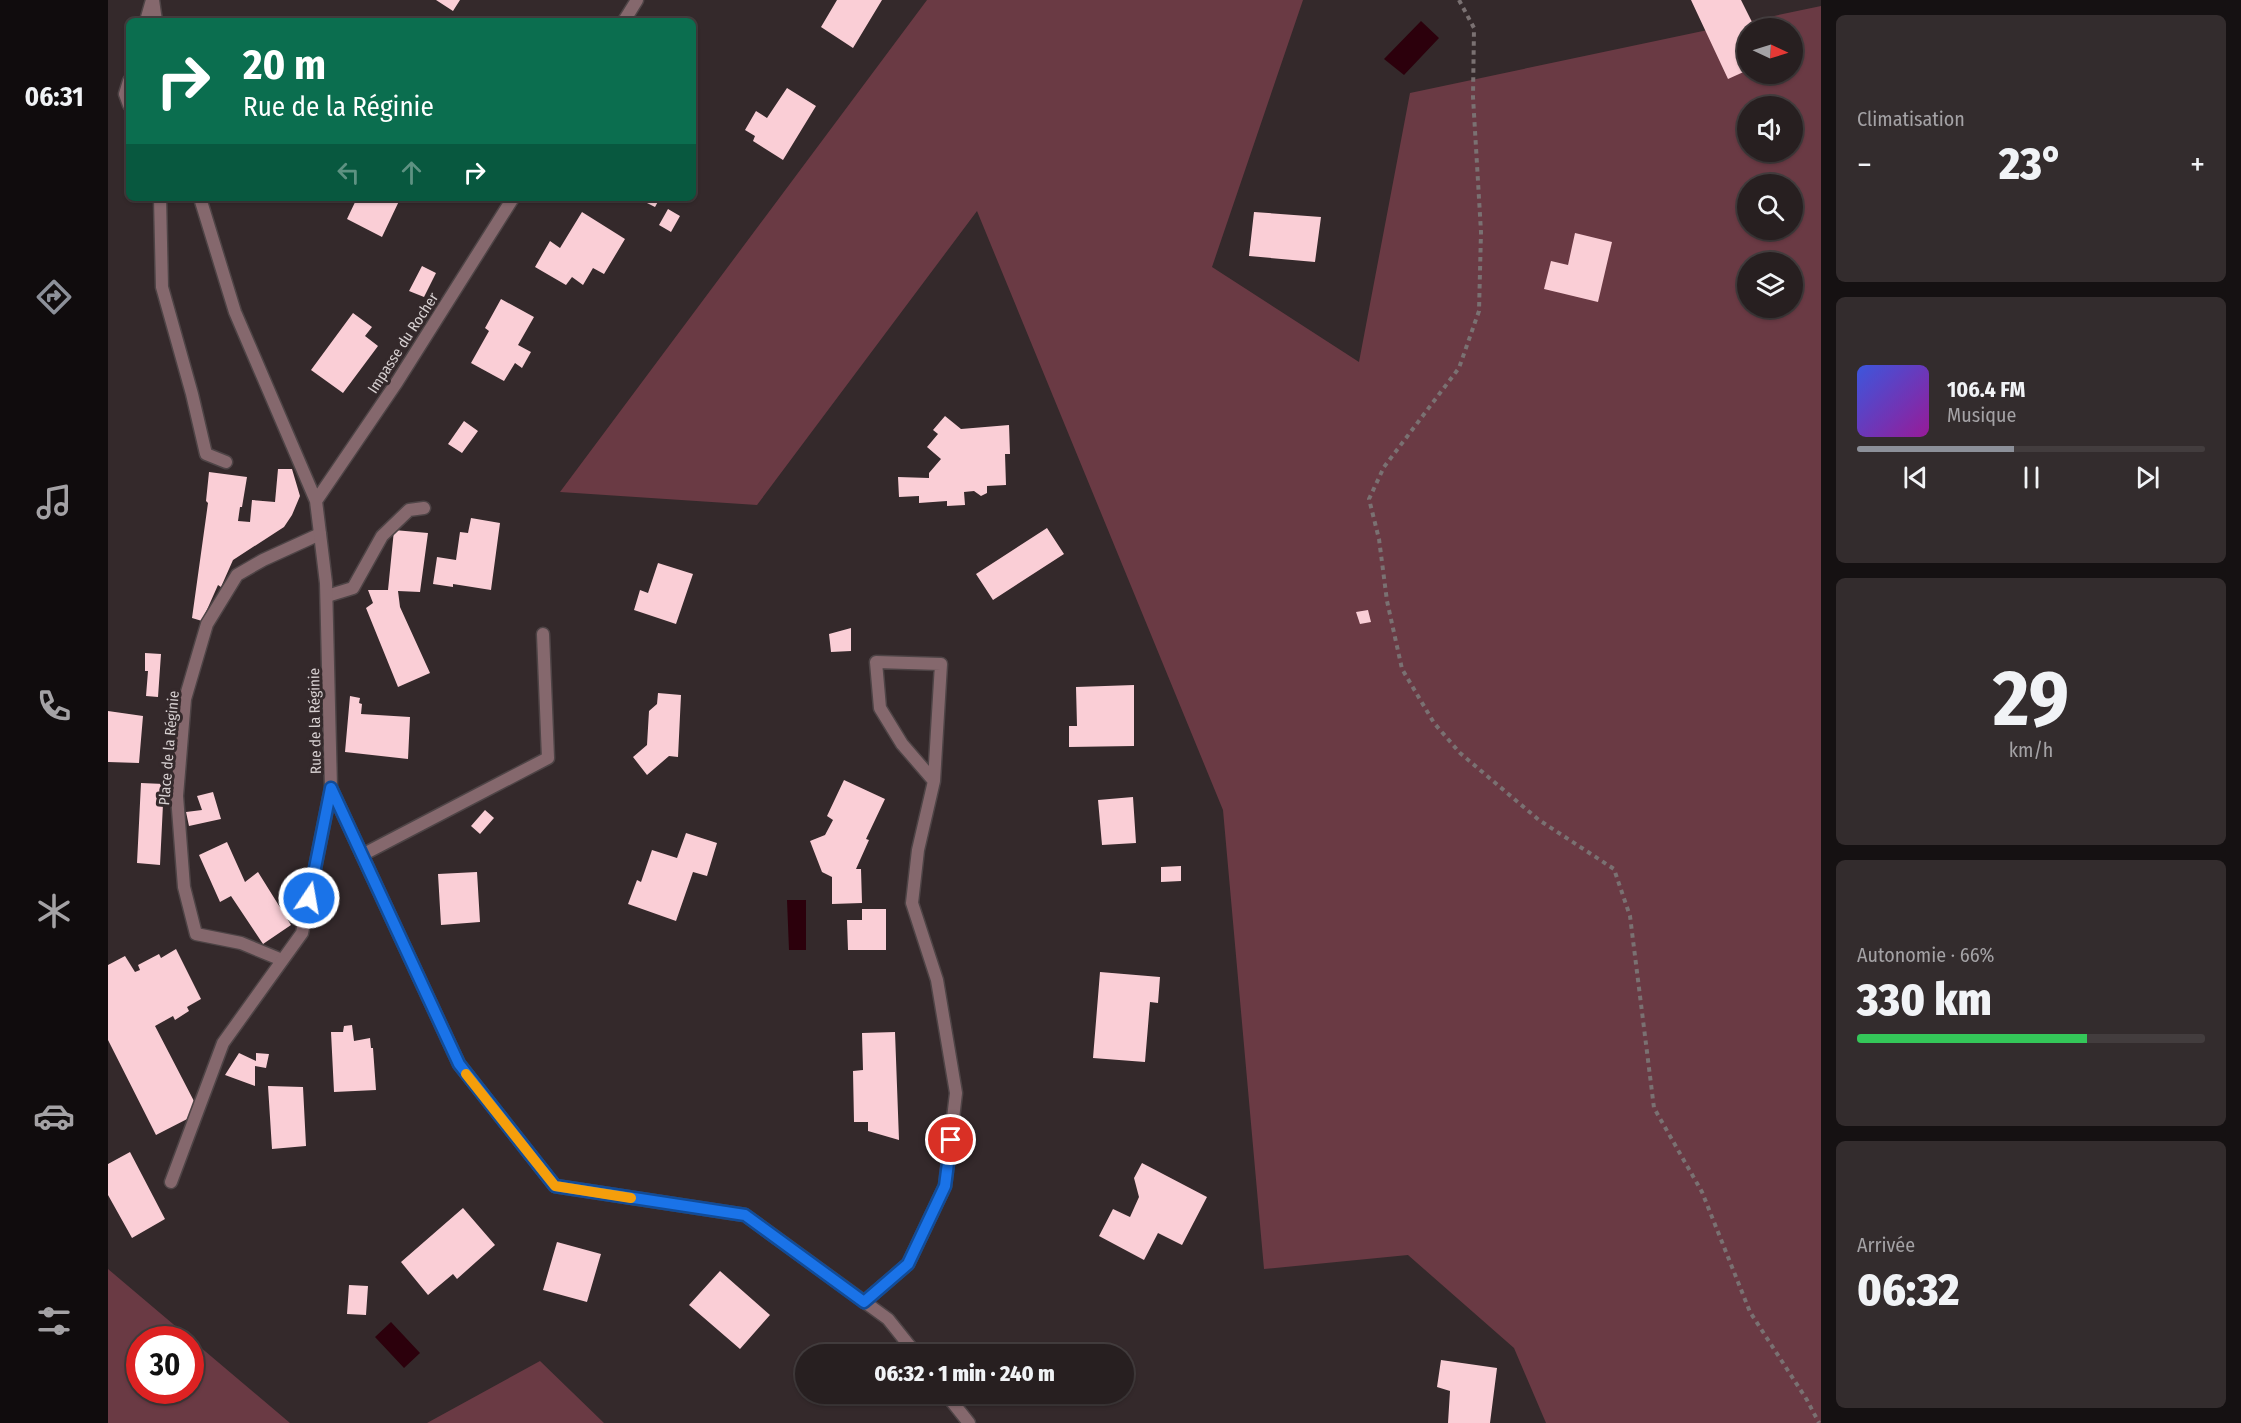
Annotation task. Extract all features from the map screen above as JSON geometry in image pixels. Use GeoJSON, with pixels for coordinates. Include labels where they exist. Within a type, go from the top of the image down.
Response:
{"type":"FeatureCollection","features":[{"type":"Feature","properties":{"kind":"street"},"geometry":{"type":"LineString","coordinates":[[147,18],[152,0]]}},
{"type":"Feature","properties":{"kind":"street"},"geometry":{"type":"LineString","coordinates":[[152,0],[155,18]]}},
{"type":"Feature","properties":{"kind":"street"},"geometry":{"type":"LineString","coordinates":[[626,18],[638,0]]}},
{"type":"Feature","properties":{"kind":"street"},"geometry":{"type":"LineString","coordinates":[[160,201],[162,287],[206,454],[226,462]]}},
{"type":"Feature","properties":{"kind":"street","name":"Rue de la Réginie"},"geometry":{"type":"LineString","coordinates":[[201,201],[235,312],[316,501],[327,596],[331,788],[459,1064],[555,1186],[745,1215],[888,1319],[908,1344]]}},
{"type":"Feature","properties":{"kind":"street","name":"Impasse du Rocher"},"geometry":{"type":"LineString","coordinates":[[316,501],[397,382],[511,201]]}},
{"type":"Feature","properties":{"kind":"street"},"geometry":{"type":"LineString","coordinates":[[327,596],[353,588],[382,536],[409,510],[424,508]]}},
{"type":"Feature","properties":{"kind":"street","name":"Place de la Réginie"},"geometry":{"type":"LineString","coordinates":[[282,960],[241,943],[196,934],[184,887],[177,796],[184,710],[185,699],[207,624],[237,575],[263,560],[320,534]]}},
{"type":"Feature","properties":{"kind":"street"},"geometry":{"type":"LineString","coordinates":[[362,855],[548,758],[543,634]]}},
{"type":"Feature","properties":{"kind":"street"},"geometry":{"type":"LineString","coordinates":[[864,1302],[908,1264],[945,1186],[956,1093],[937,980],[912,903],[918,850],[934,781],[941,664],[876,662],[880,708],[902,744],[934,781]]}},
{"type":"Feature","properties":{"kind":"street"},"geometry":{"type":"LineString","coordinates":[[171,1182],[223,1043],[302,933],[331,788]]}},
{"type":"Feature","properties":{"kind":"street"},"geometry":{"type":"LineString","coordinates":[[954,1404],[969,1423]]}},
{"type":"Feature","properties":{"kind":"path"},"geometry":{"type":"LineString","coordinates":[[1459,0],[1474,28],[1473,97],[1481,232],[1479,311],[1459,368],[1384,467],[1369,499],[1379,539],[1387,601],[1402,669],[1434,723],[1460,753],[1539,820],[1614,869],[1630,916],[1654,1108],[1702,1192],[1750,1312],[1807,1400],[1819,1423]]}},
{"type":"Feature","properties":{"kind":"shaded area"},"geometry":{"type":"Polygon","coordinates":[[[927,0],[1303,0],[1212,267],[1359,362],[1410,93],[1737,24],[1737,84],[1803,84],[1803,18],[1764,18],[1821,6],[1821,1423],[1546,1423],[1514,1348],[1408,1255],[1264,1269],[1223,810],[977,211],[757,505],[560,492],[927,0]]]}},
{"type":"Feature","properties":{"kind":"shaded area"},"geometry":{"type":"Polygon","coordinates":[[[1421,21],[1439,38],[1404,75],[1384,59],[1421,21]]]}},
{"type":"Feature","properties":{"kind":"shaded area"},"geometry":{"type":"Polygon","coordinates":[[[787,900],[806,900],[806,950],[789,950],[787,900]]]}},
{"type":"Feature","properties":{"kind":"shaded area"},"geometry":{"type":"Polygon","coordinates":[[[108,1269],[175,1326],[126,1326],[126,1404],[204,1404],[204,1350],[290,1423],[108,1423],[108,1269]]]}},
{"type":"Feature","properties":{"kind":"shaded area"},"geometry":{"type":"Polygon","coordinates":[[[391,1322],[420,1353],[404,1368],[375,1337],[391,1322]]]}},
{"type":"Feature","properties":{"kind":"shaded area"},"geometry":{"type":"Polygon","coordinates":[[[540,1361],[604,1423],[427,1423],[540,1361]]]}},
{"type":"Feature","properties":{"kind":"building"},"geometry":{"type":"Polygon","coordinates":[[[436,0],[460,0],[453,11],[436,0]]]}},
{"type":"Feature","properties":{"kind":"building"},"geometry":{"type":"Polygon","coordinates":[[[837,0],[882,0],[853,48],[821,27],[837,0]]]}},
{"type":"Feature","properties":{"kind":"building"},"geometry":{"type":"Polygon","coordinates":[[[1691,0],[1741,0],[1750,18],[1737,18],[1737,75],[1728,79],[1691,0]]]}},
{"type":"Feature","properties":{"kind":"building"},"geometry":{"type":"Polygon","coordinates":[[[787,88],[816,106],[783,160],[753,141],[755,136],[745,130],[756,111],[767,118],[787,88]]]}},
{"type":"Feature","properties":{"kind":"building"},"geometry":{"type":"Polygon","coordinates":[[[356,201],[399,201],[382,237],[347,219],[356,201]]]}},
{"type":"Feature","properties":{"kind":"building"},"geometry":{"type":"Polygon","coordinates":[[[643,201],[658,201],[655,207],[643,201]]]}},
{"type":"Feature","properties":{"kind":"building"},"geometry":{"type":"Polygon","coordinates":[[[668,209],[680,216],[671,232],[659,225],[668,209]]]}},
{"type":"Feature","properties":{"kind":"building"},"geometry":{"type":"Polygon","coordinates":[[[582,212],[625,239],[604,274],[593,268],[583,285],[572,277],[566,285],[535,267],[550,241],[560,248],[582,212]]]}},
{"type":"Feature","properties":{"kind":"building"},"geometry":{"type":"Polygon","coordinates":[[[1254,212],[1321,217],[1315,262],[1249,256],[1254,212]]]}},
{"type":"Feature","properties":{"kind":"building"},"geometry":{"type":"Polygon","coordinates":[[[1575,233],[1612,242],[1598,302],[1544,289],[1551,261],[1568,265],[1575,233]]]}},
{"type":"Feature","properties":{"kind":"building"},"geometry":{"type":"Polygon","coordinates":[[[422,266],[436,273],[424,297],[409,291],[422,266]]]}},
{"type":"Feature","properties":{"kind":"building"},"geometry":{"type":"Polygon","coordinates":[[[501,299],[534,317],[518,345],[531,352],[522,368],[515,363],[504,381],[471,363],[489,331],[485,328],[501,299]]]}},
{"type":"Feature","properties":{"kind":"building"},"geometry":{"type":"Polygon","coordinates":[[[353,313],[372,327],[365,336],[378,346],[343,393],[311,370],[353,313]]]}},
{"type":"Feature","properties":{"kind":"building"},"geometry":{"type":"Polygon","coordinates":[[[945,416],[961,429],[1009,425],[1010,454],[1005,454],[1006,485],[987,486],[987,493],[981,496],[974,491],[964,492],[965,505],[947,506],[947,501],[919,503],[919,496],[899,497],[898,477],[929,478],[929,473],[941,459],[927,447],[938,434],[933,430],[945,416]]]}},
{"type":"Feature","properties":{"kind":"building"},"geometry":{"type":"Polygon","coordinates":[[[464,421],[478,431],[462,453],[448,444],[464,421]]]}},
{"type":"Feature","properties":{"kind":"building"},"geometry":{"type":"Polygon","coordinates":[[[278,469],[292,469],[300,496],[292,515],[284,527],[233,560],[221,587],[218,585],[202,621],[192,618],[208,503],[206,501],[209,472],[247,477],[238,521],[250,522],[252,500],[275,502],[278,469]]]}},
{"type":"Feature","properties":{"kind":"building"},"geometry":{"type":"Polygon","coordinates":[[[471,518],[500,523],[491,590],[453,584],[453,587],[433,584],[437,557],[456,560],[460,532],[468,533],[471,518]]]}},
{"type":"Feature","properties":{"kind":"building"},"geometry":{"type":"Polygon","coordinates":[[[1047,528],[1064,554],[993,600],[976,574],[1047,528]]]}},
{"type":"Feature","properties":{"kind":"building"},"geometry":{"type":"Polygon","coordinates":[[[394,530],[428,533],[420,592],[398,591],[400,607],[430,673],[398,687],[366,608],[373,603],[368,590],[388,590],[394,530]]]}},
{"type":"Feature","properties":{"kind":"building"},"geometry":{"type":"Polygon","coordinates":[[[658,563],[693,574],[676,624],[634,610],[640,590],[648,593],[658,563]]]}},
{"type":"Feature","properties":{"kind":"building"},"geometry":{"type":"Polygon","coordinates":[[[1368,610],[1371,622],[1360,624],[1356,612],[1368,610]]]}},
{"type":"Feature","properties":{"kind":"building"},"geometry":{"type":"Polygon","coordinates":[[[851,628],[851,651],[831,652],[829,634],[851,628]]]}},
{"type":"Feature","properties":{"kind":"building"},"geometry":{"type":"Polygon","coordinates":[[[145,653],[161,654],[158,697],[146,696],[148,671],[145,671],[145,653]]]}},
{"type":"Feature","properties":{"kind":"building"},"geometry":{"type":"Polygon","coordinates":[[[1134,685],[1134,746],[1069,747],[1069,726],[1077,726],[1076,687],[1134,685]]]}},
{"type":"Feature","properties":{"kind":"building"},"geometry":{"type":"Polygon","coordinates":[[[658,693],[681,695],[678,757],[669,756],[647,775],[633,757],[647,745],[649,711],[657,704],[658,693]]]}},
{"type":"Feature","properties":{"kind":"building"},"geometry":{"type":"Polygon","coordinates":[[[350,696],[360,698],[361,714],[410,717],[408,759],[345,752],[350,696]]]}},
{"type":"Feature","properties":{"kind":"building"},"geometry":{"type":"Polygon","coordinates":[[[108,711],[143,716],[139,763],[108,762],[108,711]]]}},
{"type":"Feature","properties":{"kind":"building"},"geometry":{"type":"Polygon","coordinates":[[[844,780],[885,799],[866,839],[869,840],[856,869],[861,869],[862,903],[832,904],[832,877],[822,872],[810,841],[825,835],[833,820],[827,816],[844,780]]]}},
{"type":"Feature","properties":{"kind":"building"},"geometry":{"type":"Polygon","coordinates":[[[141,783],[164,784],[160,865],[137,863],[141,783]]]}},
{"type":"Feature","properties":{"kind":"building"},"geometry":{"type":"Polygon","coordinates":[[[213,792],[221,819],[189,826],[186,812],[202,810],[197,796],[213,792]]]}},
{"type":"Feature","properties":{"kind":"building"},"geometry":{"type":"Polygon","coordinates":[[[1133,797],[1136,843],[1102,845],[1098,800],[1133,797]]]}},
{"type":"Feature","properties":{"kind":"building"},"geometry":{"type":"Polygon","coordinates":[[[485,810],[494,818],[480,834],[471,826],[485,810]]]}},
{"type":"Feature","properties":{"kind":"building"},"geometry":{"type":"Polygon","coordinates":[[[686,833],[717,843],[707,876],[693,872],[676,921],[628,904],[637,880],[641,882],[652,850],[677,858],[686,833]]]}},
{"type":"Feature","properties":{"kind":"building"},"geometry":{"type":"Polygon","coordinates":[[[227,842],[245,882],[258,872],[291,925],[263,944],[231,896],[220,902],[199,855],[227,842]]]}},
{"type":"Feature","properties":{"kind":"building"},"geometry":{"type":"Polygon","coordinates":[[[1181,866],[1181,881],[1161,882],[1161,867],[1181,866]]]}},
{"type":"Feature","properties":{"kind":"building"},"geometry":{"type":"Polygon","coordinates":[[[477,872],[480,922],[441,925],[438,874],[477,872]]]}},
{"type":"Feature","properties":{"kind":"building"},"geometry":{"type":"Polygon","coordinates":[[[862,909],[886,909],[886,950],[848,950],[847,920],[862,920],[862,909]]]}},
{"type":"Feature","properties":{"kind":"building"},"geometry":{"type":"Polygon","coordinates":[[[176,949],[201,999],[187,1007],[189,1011],[175,1020],[173,1016],[155,1026],[196,1105],[193,1116],[156,1135],[108,1040],[108,965],[125,956],[135,972],[140,970],[138,965],[159,954],[161,958],[176,949]]]}},
{"type":"Feature","properties":{"kind":"building"},"geometry":{"type":"Polygon","coordinates":[[[1100,972],[1160,977],[1158,1003],[1150,1002],[1145,1062],[1093,1058],[1100,972]]]}},
{"type":"Feature","properties":{"kind":"building"},"geometry":{"type":"Polygon","coordinates":[[[352,1025],[354,1041],[370,1038],[371,1048],[373,1048],[376,1090],[334,1092],[331,1032],[343,1032],[344,1026],[352,1025]]]}},
{"type":"Feature","properties":{"kind":"building"},"geometry":{"type":"Polygon","coordinates":[[[895,1032],[899,1140],[868,1131],[868,1122],[854,1122],[853,1071],[863,1070],[862,1033],[895,1032]]]}},
{"type":"Feature","properties":{"kind":"building"},"geometry":{"type":"Polygon","coordinates":[[[239,1053],[256,1061],[256,1053],[269,1054],[266,1068],[255,1066],[255,1086],[225,1075],[239,1053]]]}},
{"type":"Feature","properties":{"kind":"building"},"geometry":{"type":"Polygon","coordinates":[[[268,1086],[303,1087],[306,1146],[272,1149],[268,1086]]]}},
{"type":"Feature","properties":{"kind":"building"},"geometry":{"type":"Polygon","coordinates":[[[130,1152],[165,1219],[132,1238],[108,1195],[108,1164],[130,1152]]]}},
{"type":"Feature","properties":{"kind":"building"},"geometry":{"type":"Polygon","coordinates":[[[1142,1163],[1207,1197],[1182,1245],[1158,1233],[1144,1260],[1099,1236],[1113,1209],[1130,1217],[1139,1197],[1134,1178],[1142,1163]]]}},
{"type":"Feature","properties":{"kind":"building"},"geometry":{"type":"Polygon","coordinates":[[[463,1208],[495,1245],[457,1279],[453,1274],[428,1295],[401,1262],[463,1208]]]}},
{"type":"Feature","properties":{"kind":"building"},"geometry":{"type":"Polygon","coordinates":[[[557,1242],[601,1254],[587,1302],[543,1290],[557,1242]]]}},
{"type":"Feature","properties":{"kind":"building"},"geometry":{"type":"Polygon","coordinates":[[[720,1271],[770,1315],[740,1349],[689,1305],[720,1271]]]}},
{"type":"Feature","properties":{"kind":"building"},"geometry":{"type":"Polygon","coordinates":[[[349,1285],[368,1286],[366,1315],[347,1314],[349,1285]]]}},
{"type":"Feature","properties":{"kind":"building"},"geometry":{"type":"Polygon","coordinates":[[[1441,1360],[1497,1368],[1490,1423],[1448,1423],[1450,1391],[1437,1387],[1441,1360]]]}},
{"type":"Feature","properties":{"kind":"slow traffic"},"geometry":{"type":"LineString","coordinates":[[466,1074],[555,1186],[631,1198]]}},
{"type":"Feature","properties":{"kind":"route"},"geometry":{"type":"LineString","coordinates":[[309,898],[331,788],[459,1064],[555,1186],[745,1215],[864,1302],[908,1264],[945,1186],[951,1140]]}}]}
